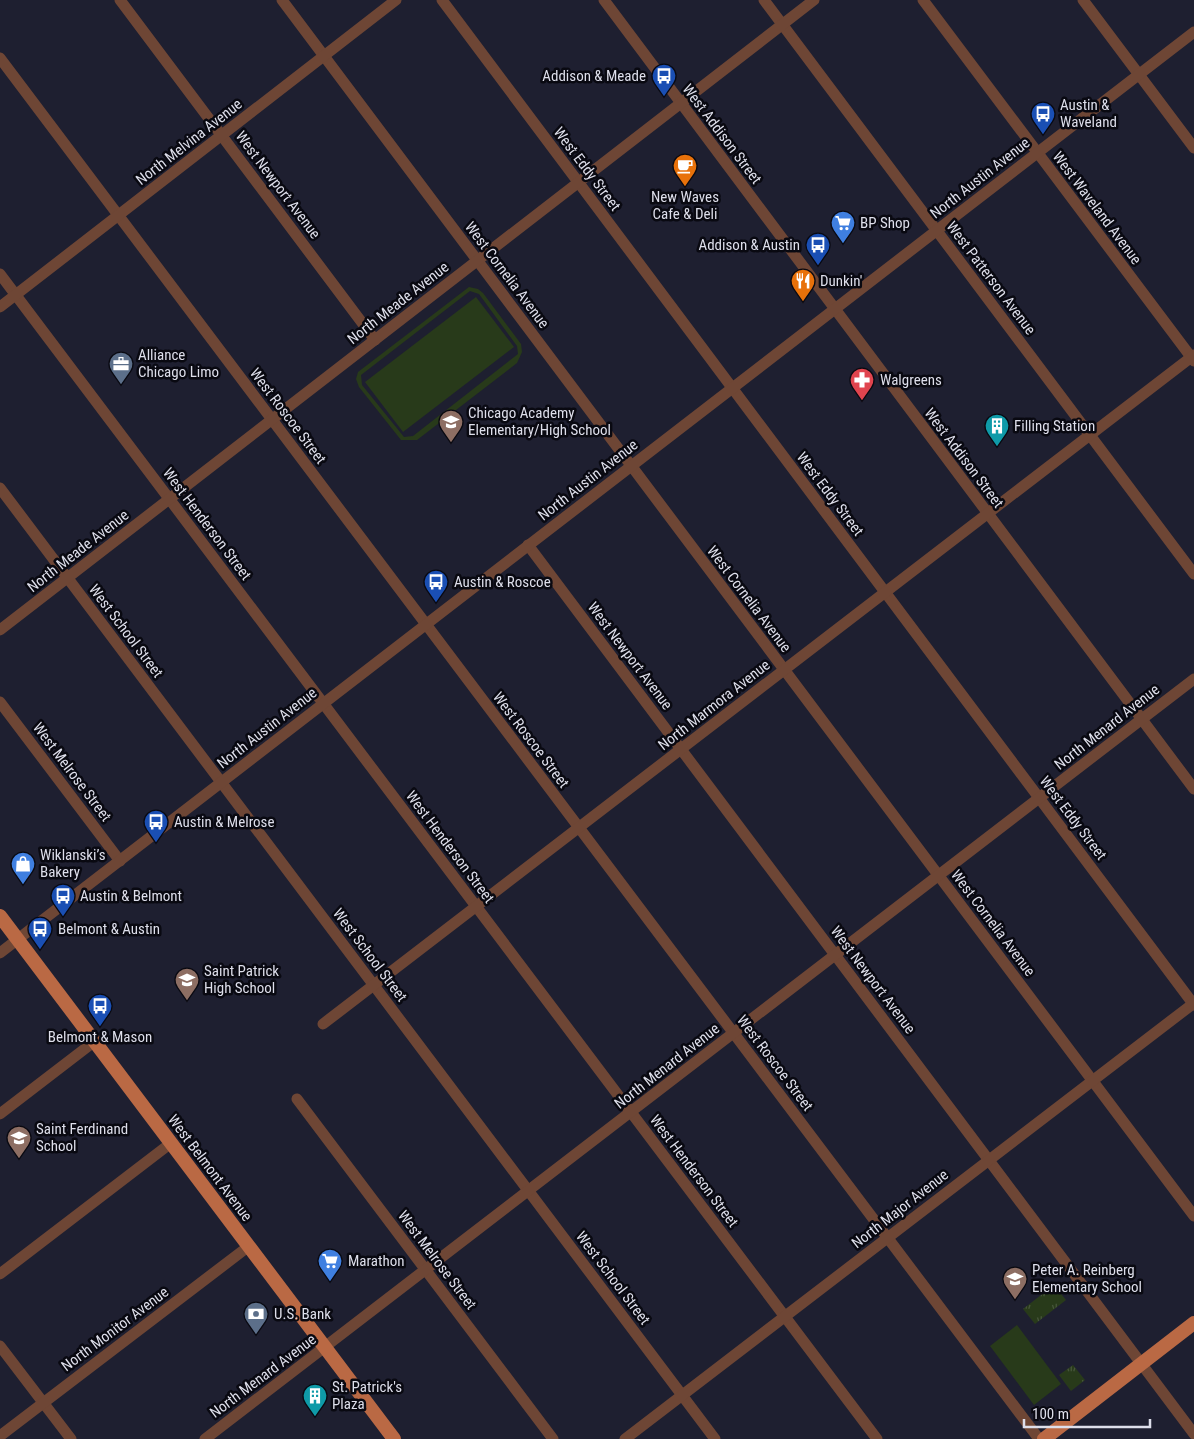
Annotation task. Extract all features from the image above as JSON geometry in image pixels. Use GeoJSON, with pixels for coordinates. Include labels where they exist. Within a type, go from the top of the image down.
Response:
{"type":"FeatureCollection","features":[{"type":"Feature","properties":{"kind":"main road","name":"West Belmont Avenue"},"geometry":{"type":"LineString","coordinates":[[0,916],[394,1439]]}},
{"type":"Feature","properties":{"kind":"main road"},"geometry":{"type":"LineString","coordinates":[[1044,1439],[1194,1323]]}},
{"type":"Feature","properties":{"kind":"street","name":"West Newport Avenue"},"geometry":{"type":"LineString","coordinates":[[120,0],[375,340]]}},
{"type":"Feature","properties":{"kind":"street","name":"West Cornelia Avenue"},"geometry":{"type":"LineString","coordinates":[[282,0],[1194,1216]]}},
{"type":"Feature","properties":{"kind":"street","name":"North Melvina Avenue"},"geometry":{"type":"LineString","coordinates":[[0,307],[396,0]]}},
{"type":"Feature","properties":{"kind":"street","name":"West Eddy Street"},"geometry":{"type":"LineString","coordinates":[[442,0],[1194,1004]]}},
{"type":"Feature","properties":{"kind":"street","name":"West Addison Street"},"geometry":{"type":"LineString","coordinates":[[604,0],[1194,789]]}},
{"type":"Feature","properties":{"kind":"street","name":"West Patterson Avenue"},"geometry":{"type":"LineString","coordinates":[[764,0],[1194,574]]}},
{"type":"Feature","properties":{"kind":"street","name":"North Meade Avenue"},"geometry":{"type":"LineString","coordinates":[[0,630],[814,0]]}},
{"type":"Feature","properties":{"kind":"street","name":"West Waveland Avenue"},"geometry":{"type":"LineString","coordinates":[[923,0],[1193,358]]}},
{"type":"Feature","properties":{"kind":"street"},"geometry":{"type":"LineString","coordinates":[[1083,0],[1194,148]]}},
{"type":"Feature","properties":{"kind":"street","name":"North Austin Avenue"},"geometry":{"type":"LineString","coordinates":[[0,953],[1194,32]]}},
{"type":"Feature","properties":{"kind":"street","name":"West Roscoe Street"},"geometry":{"type":"LineString","coordinates":[[0,58],[1039,1439]]}},
{"type":"Feature","properties":{"kind":"street","name":"West Henderson Street"},"geometry":{"type":"LineString","coordinates":[[0,274],[877,1439]]}},
{"type":"Feature","properties":{"kind":"street","name":"North Marmora Avenue"},"geometry":{"type":"LineString","coordinates":[[323,1024],[1193,358]]}},
{"type":"Feature","properties":{"kind":"street","name":"West School Street"},"geometry":{"type":"LineString","coordinates":[[0,488],[715,1439]]}},
{"type":"Feature","properties":{"kind":"street","name":"West Newport Avenue"},"geometry":{"type":"LineString","coordinates":[[528,545],[1194,1434]]}},
{"type":"Feature","properties":{"kind":"street","name":"North Menard Avenue"},"geometry":{"type":"LineString","coordinates":[[205,1439],[1194,679]]}},
{"type":"Feature","properties":{"kind":"street","name":"West Melrose Street"},"geometry":{"type":"LineString","coordinates":[[0,702],[120,861]]}},
{"type":"Feature","properties":{"kind":"street","name":"North Major Avenue"},"geometry":{"type":"LineString","coordinates":[[625,1439],[1194,1004]]}},
{"type":"Feature","properties":{"kind":"street"},"geometry":{"type":"LineString","coordinates":[[0,1114],[95,1042]]}},
{"type":"Feature","properties":{"kind":"street","name":"West Melrose Street"},"geometry":{"type":"LineString","coordinates":[[297,1099],[553,1439]]}},
{"type":"Feature","properties":{"kind":"street"},"geometry":{"type":"LineString","coordinates":[[0,1274],[171,1143]]}},
{"type":"Feature","properties":{"kind":"street","name":"North Monitor Avenue"},"geometry":{"type":"LineString","coordinates":[[0,1436],[249,1246]]}},
{"type":"Feature","properties":{"kind":"street"},"geometry":{"type":"LineString","coordinates":[[0,1346],[71,1439]]}},
{"type":"Feature","properties":{"kind":"green space"},"geometry":{"type":"Polygon","coordinates":[[[469,287],[478,289],[483,293],[521,344],[522,352],[517,363],[417,440],[401,440],[359,387],[356,379],[358,372],[469,287]],[[470,291],[361,375],[362,385],[404,437],[413,436],[518,354],[517,346],[479,294],[470,291]]]}},
{"type":"Feature","properties":{"kind":"green space"},"geometry":{"type":"Polygon","coordinates":[[[476,297],[514,347],[403,432],[365,382],[476,297]]]}},
{"type":"Feature","properties":{"kind":"green space"},"geometry":{"type":"Polygon","coordinates":[[[1054,1285],[1066,1300],[1035,1324],[1023,1309],[1054,1285]]]}},
{"type":"Feature","properties":{"kind":"green space"},"geometry":{"type":"Polygon","coordinates":[[[1017,1325],[1061,1384],[1034,1405],[990,1346],[1017,1325]]]}},
{"type":"Feature","properties":{"kind":"green space"},"geometry":{"type":"Polygon","coordinates":[[[1073,1365],[1085,1380],[1071,1391],[1059,1375],[1073,1365]]]}},
{"type":"Feature","properties":{"kind":"place","name":"Addison & Meade"},"geometry":{"type":"Point","coordinates":[664,97]}},
{"type":"Feature","properties":{"kind":"place","name":"Austin & Waveland"},"geometry":{"type":"Point","coordinates":[1043,135]}},
{"type":"Feature","properties":{"kind":"place","name":"New Waves Cafe & Deli"},"geometry":{"type":"Point","coordinates":[685,187]}},
{"type":"Feature","properties":{"kind":"place","name":"BP Shop"},"geometry":{"type":"Point","coordinates":[843,244]}},
{"type":"Feature","properties":{"kind":"place","name":"Addison & Austin"},"geometry":{"type":"Point","coordinates":[818,266]}},
{"type":"Feature","properties":{"kind":"place","name":"Dunkin'"},"geometry":{"type":"Point","coordinates":[803,302]}},
{"type":"Feature","properties":{"kind":"place","name":"Alliance Chicago Limo"},"geometry":{"type":"Point","coordinates":[121,385]}},
{"type":"Feature","properties":{"kind":"place","name":"Walgreens"},"geometry":{"type":"Point","coordinates":[862,401]}},
{"type":"Feature","properties":{"kind":"place","name":"Chicago Academy Elementary/High School"},"geometry":{"type":"Point","coordinates":[451,443]}},
{"type":"Feature","properties":{"kind":"place","name":"Filling Station"},"geometry":{"type":"Point","coordinates":[997,447]}},
{"type":"Feature","properties":{"kind":"place","name":"Austin & Roscoe"},"geometry":{"type":"Point","coordinates":[436,603]}},
{"type":"Feature","properties":{"kind":"place","name":"Austin & Melrose"},"geometry":{"type":"Point","coordinates":[156,843]}},
{"type":"Feature","properties":{"kind":"place","name":"Wiklanski’s Bakery"},"geometry":{"type":"Point","coordinates":[23,885]}},
{"type":"Feature","properties":{"kind":"place","name":"Austin & Belmont"},"geometry":{"type":"Point","coordinates":[63,917]}},
{"type":"Feature","properties":{"kind":"place","name":"Belmont & Austin"},"geometry":{"type":"Point","coordinates":[40,950]}},
{"type":"Feature","properties":{"kind":"place","name":"Saint Patrick High School"},"geometry":{"type":"Point","coordinates":[187,1001]}},
{"type":"Feature","properties":{"kind":"place","name":"Belmont & Mason"},"geometry":{"type":"Point","coordinates":[100,1027]}},
{"type":"Feature","properties":{"kind":"place","name":"Saint Ferdinand School"},"geometry":{"type":"Point","coordinates":[19,1159]}},
{"type":"Feature","properties":{"kind":"place","name":"Marathon"},"geometry":{"type":"Point","coordinates":[330,1282]}},
{"type":"Feature","properties":{"kind":"place","name":"Peter A. Reinberg Elementary School"},"geometry":{"type":"Point","coordinates":[1015,1300]}},
{"type":"Feature","properties":{"kind":"place","name":"U.S. Bank"},"geometry":{"type":"Point","coordinates":[256,1335]}},
{"type":"Feature","properties":{"kind":"place","name":"St. Patrick's Plaza"},"geometry":{"type":"Point","coordinates":[315,1417]}}]}
